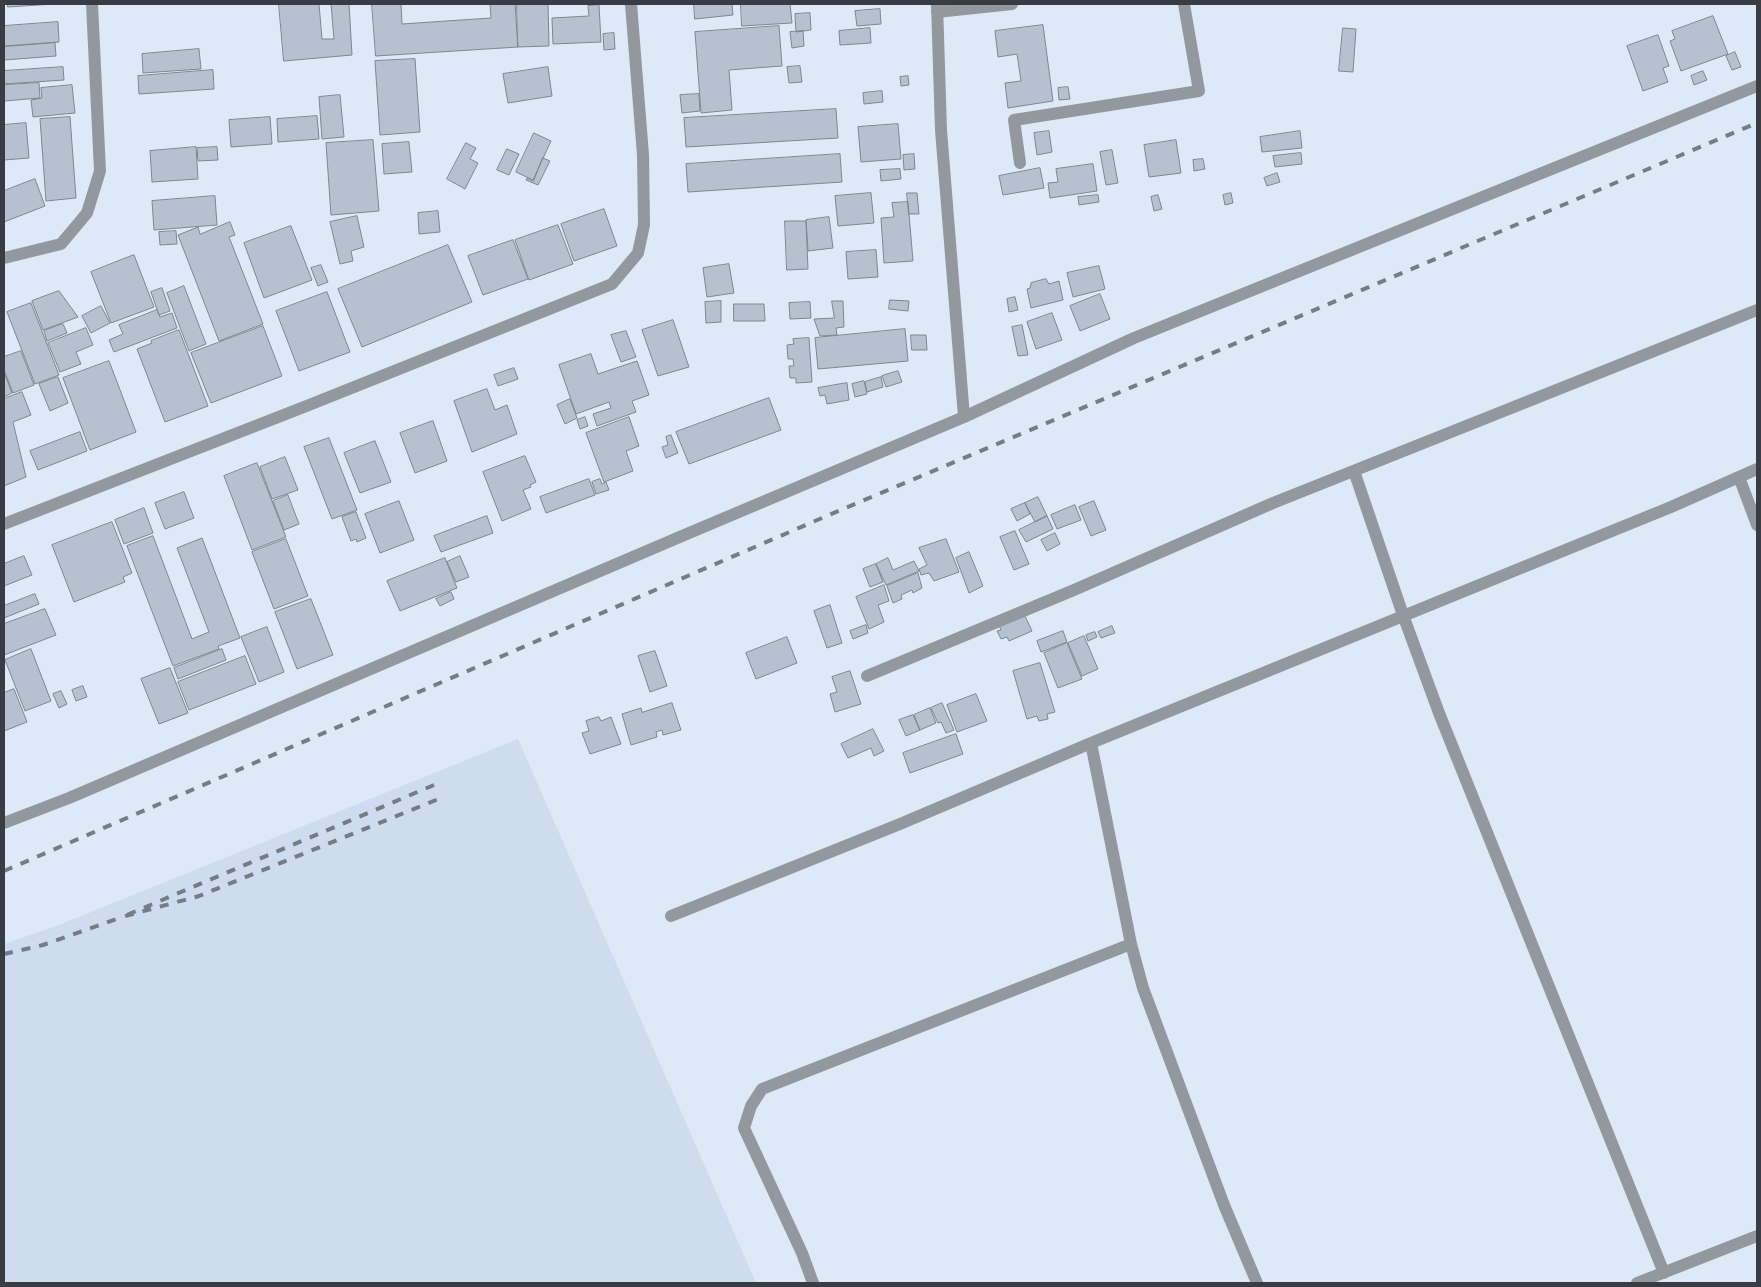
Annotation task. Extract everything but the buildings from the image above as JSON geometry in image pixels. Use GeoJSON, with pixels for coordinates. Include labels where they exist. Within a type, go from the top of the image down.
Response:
{"type":"FeatureCollection","features":[{"type":"Feature","properties":{"kind":"street"},"geometry":{"type":"LineString","coordinates":[[4,258],[61,244],[88,213],[100,171],[92,4]]}},
{"type":"Feature","properties":{"kind":"street"},"geometry":{"type":"LineString","coordinates":[[4,524],[612,284],[638,253],[644,225],[643,155],[631,4]]}},
{"type":"Feature","properties":{"kind":"street"},"geometry":{"type":"LineString","coordinates":[[964,417],[941,130],[937,8],[1012,4]]}},
{"type":"Feature","properties":{"kind":"street"},"geometry":{"type":"LineString","coordinates":[[1020,163],[1014,120],[1199,90],[1184,4]]}},
{"type":"Feature","properties":{"kind":"street"},"geometry":{"type":"LineString","coordinates":[[4,822],[78,794],[964,417],[1134,338],[1757,86]]}},
{"type":"Feature","properties":{"kind":"street"},"geometry":{"type":"LineString","coordinates":[[867,676],[1074,590],[1273,503],[1757,310]]}},
{"type":"Feature","properties":{"kind":"street"},"geometry":{"type":"LineString","coordinates":[[671,916],[900,824],[1091,742],[1670,507],[1757,469]]}},
{"type":"Feature","properties":{"kind":"street"},"geometry":{"type":"LineString","coordinates":[[1354,471],[1439,713],[1664,1273]]}},
{"type":"Feature","properties":{"kind":"street"},"geometry":{"type":"LineString","coordinates":[[1739,477],[1757,526]]}},
{"type":"Feature","properties":{"kind":"street"},"geometry":{"type":"LineString","coordinates":[[1091,742],[1131,944],[1142,988],[1224,1205],[1257,1283]]}},
{"type":"Feature","properties":{"kind":"street"},"geometry":{"type":"LineString","coordinates":[[813,1283],[802,1253],[744,1128],[750,1106],[762,1089],[1131,944]]}},
{"type":"Feature","properties":{"kind":"street"},"geometry":{"type":"LineString","coordinates":[[1637,1283],[1757,1236]]}},
{"type":"Feature","properties":{"kind":"shaded area"},"geometry":{"type":"Polygon","coordinates":[[[518,739],[756,1283],[4,1283],[4,944],[59,925],[518,739]]]}},
{"type":"Feature","properties":{"kind":"railway"},"geometry":{"type":"LineString","coordinates":[[4,871],[822,518],[1757,123]]}},
{"type":"Feature","properties":{"kind":"railway"},"geometry":{"type":"LineString","coordinates":[[434,785],[122,917],[199,896],[441,798]]}},
{"type":"Feature","properties":{"kind":"railway"},"geometry":{"type":"LineString","coordinates":[[4,954],[43,945],[122,917]]}}]}
